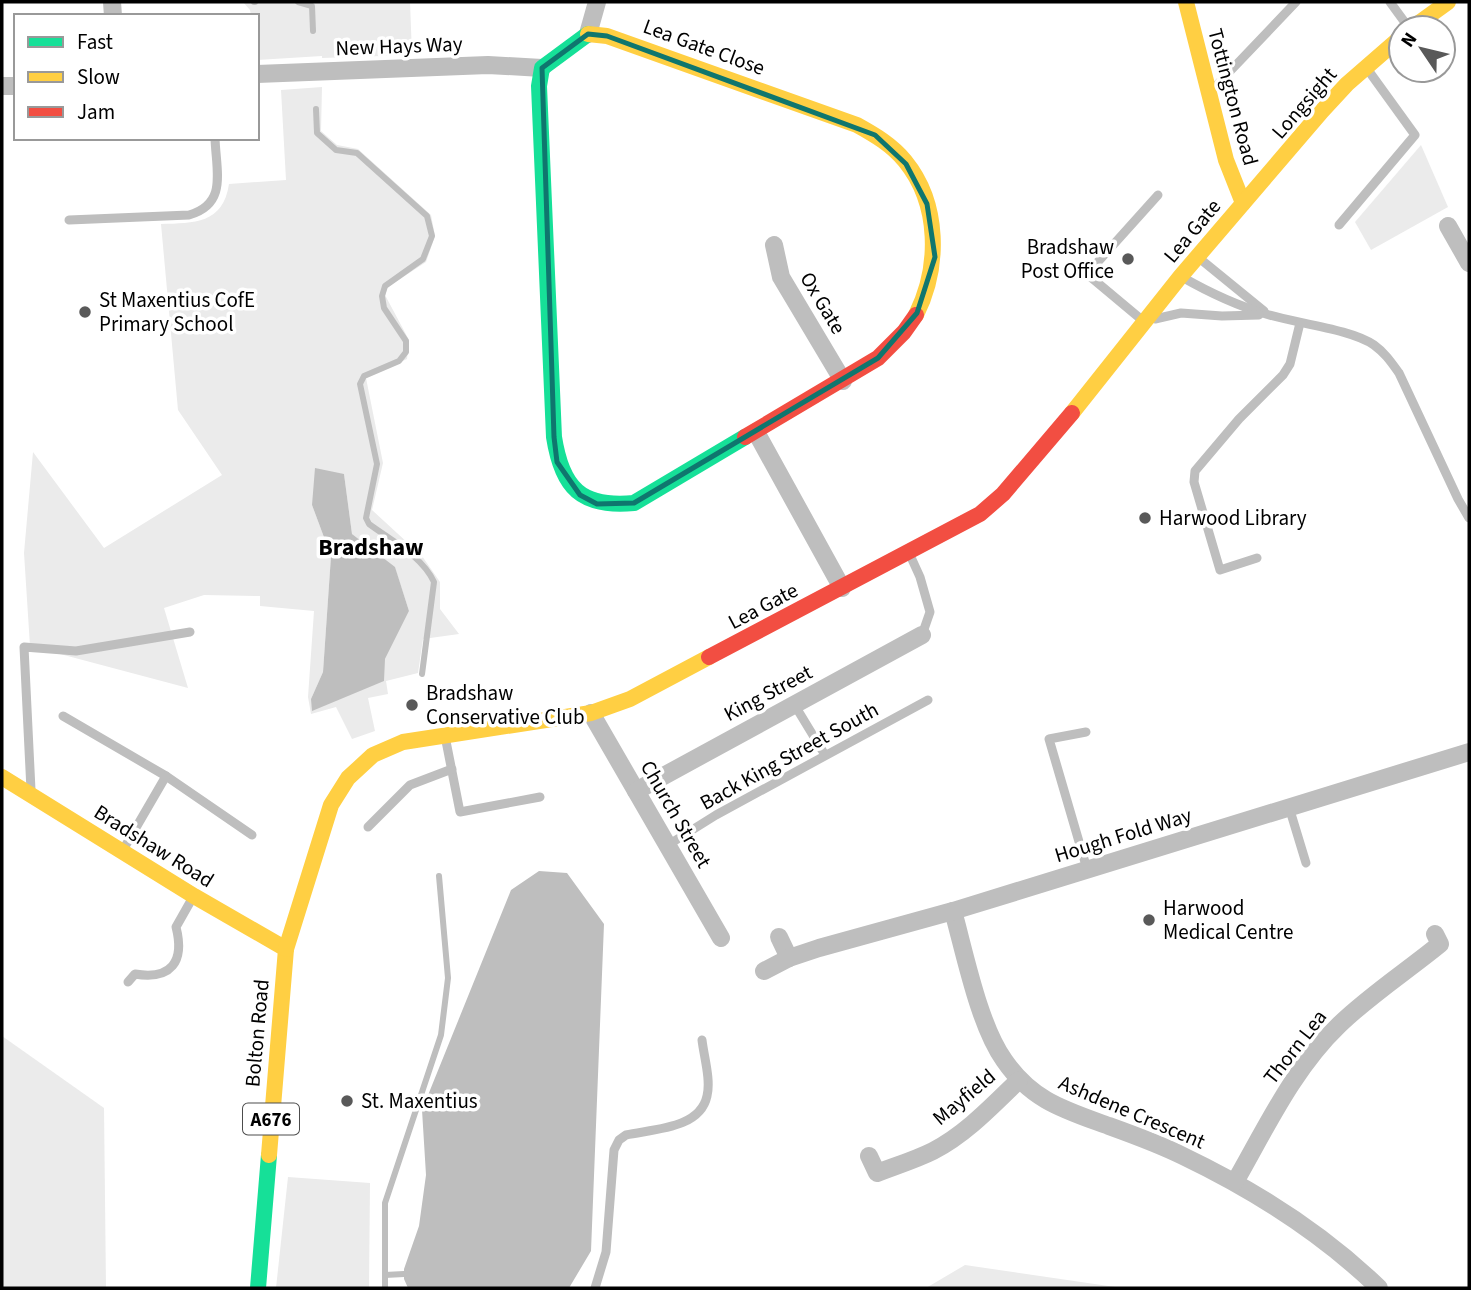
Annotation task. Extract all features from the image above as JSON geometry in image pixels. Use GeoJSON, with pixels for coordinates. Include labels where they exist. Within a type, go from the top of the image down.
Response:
{"type":"FeatureCollection","features":[{"type":"Feature","properties":{"kind":"main road","name":"Tottington Road"},"geometry":{"type":"LineString","coordinates":[[1186,2],[1226,160],[1243,203]]}},
{"type":"Feature","properties":{"kind":"main road"},"geometry":{"type":"LineString","coordinates":[[1431,14],[1448,2]]}},
{"type":"Feature","properties":{"kind":"main road"},"geometry":{"type":"LineString","coordinates":[[542,68],[588,34]]}},
{"type":"Feature","properties":{"kind":"main road","name":"Lea Gate Close"},"geometry":{"type":"LineString","coordinates":[[542,68],[539,86],[557,462],[566,481],[580,495],[597,504],[615,506],[634,503],[878,358],[899,338],[917,313],[929,286],[935,257],[933,229],[927,204],[906,164],[891,146],[857,125],[607,36],[588,34]]}},
{"type":"Feature","properties":{"kind":"main road","name":"Longsight"},"geometry":{"type":"LineString","coordinates":[[1243,203],[1275,169],[1322,111],[1387,49]]}},
{"type":"Feature","properties":{"kind":"main road","name":"Lea Gate"},"geometry":{"type":"LineString","coordinates":[[286,949],[331,805],[348,778],[373,755],[403,742],[591,713],[630,699],[909,554],[980,514],[1003,494],[1060,429],[1243,203]]}},
{"type":"Feature","properties":{"kind":"main road","name":"Bradshaw Road"},"geometry":{"type":"LineString","coordinates":[[2,777],[194,896],[286,949]]}},
{"type":"Feature","properties":{"kind":"main road","name":"Bolton Road"},"geometry":{"type":"LineString","coordinates":[[258,1288],[286,949]]}},
{"type":"Feature","properties":{"kind":"street"},"geometry":{"type":"LineString","coordinates":[[588,34],[597,2]]}},
{"type":"Feature","properties":{"kind":"street","name":"New Hays Way"},"geometry":{"type":"LineString","coordinates":[[259,74],[488,65],[542,68]]}},
{"type":"Feature","properties":{"kind":"street"},"geometry":{"type":"LineString","coordinates":[[1448,226],[1469,263]]}},
{"type":"Feature","properties":{"kind":"street","name":"Ox Gate"},"geometry":{"type":"LineString","coordinates":[[774,245],[781,276],[843,381]]}},
{"type":"Feature","properties":{"kind":"street"},"geometry":{"type":"LineString","coordinates":[[756,432],[842,589]]}},
{"type":"Feature","properties":{"kind":"street","name":"King Street"},"geometry":{"type":"LineString","coordinates":[[636,791],[922,635]]}},
{"type":"Feature","properties":{"kind":"street","name":"Church Street"},"geometry":{"type":"LineString","coordinates":[[591,713],[721,938]]}},
{"type":"Feature","properties":{"kind":"street","name":"Hough Fold Way"},"geometry":{"type":"LineString","coordinates":[[764,971],[789,958],[953,911],[1469,752]]}},
{"type":"Feature","properties":{"kind":"street","name":"Ashdene Crescent"},"geometry":{"type":"LineString","coordinates":[[953,911],[992,1043],[1019,1080],[1048,1102],[1067,1112],[1150,1142],[1235,1182],[1319,1237],[1379,1288]]}},
{"type":"Feature","properties":{"kind":"street","name":"Thorn Lea"},"geometry":{"type":"LineString","coordinates":[[1235,1182],[1285,1092],[1311,1056],[1339,1025],[1440,944],[1435,934]]}},
{"type":"Feature","properties":{"kind":"street"},"geometry":{"type":"LineString","coordinates":[[779,937],[789,958]]}},
{"type":"Feature","properties":{"kind":"street","name":"Mayfield"},"geometry":{"type":"LineString","coordinates":[[869,1156],[877,1173],[933,1151],[978,1118],[1019,1080]]}},
{"type":"Feature","properties":{"kind":"lane"},"geometry":{"type":"LineString","coordinates":[[1281,2],[1284,14]]}},
{"type":"Feature","properties":{"kind":"lane"},"geometry":{"type":"LineString","coordinates":[[1209,93],[1296,2]]}},
{"type":"Feature","properties":{"kind":"lane"},"geometry":{"type":"LineString","coordinates":[[1339,225],[1415,135],[1366,67]]}},
{"type":"Feature","properties":{"kind":"lane"},"geometry":{"type":"LineString","coordinates":[[69,220],[189,215],[203,211],[213,202],[217,190],[215,140]]}},
{"type":"Feature","properties":{"kind":"lane"},"geometry":{"type":"LineString","coordinates":[[1158,195],[1087,274],[1144,322],[1181,313],[1268,315]]}},
{"type":"Feature","properties":{"kind":"lane"},"geometry":{"type":"LineString","coordinates":[[1198,256],[1268,315]]}},
{"type":"Feature","properties":{"kind":"lane"},"geometry":{"type":"LineString","coordinates":[[1181,277],[1226,301],[1268,315],[1358,336],[1373,344],[1387,356],[1399,373],[1469,518]]}},
{"type":"Feature","properties":{"kind":"lane"},"geometry":{"type":"LineString","coordinates":[[1257,558],[1220,570],[1194,482],[1195,471],[1239,419],[1283,375],[1290,364],[1300,323]]}},
{"type":"Feature","properties":{"kind":"lane"},"geometry":{"type":"LineString","coordinates":[[909,554],[920,577],[930,612],[922,635]]}},
{"type":"Feature","properties":{"kind":"lane"},"geometry":{"type":"LineString","coordinates":[[31,795],[24,647],[76,651],[190,632]]}},
{"type":"Feature","properties":{"kind":"lane","name":"Back King Street South"},"geometry":{"type":"LineString","coordinates":[[667,845],[928,700]]}},
{"type":"Feature","properties":{"kind":"lane"},"geometry":{"type":"LineString","coordinates":[[794,704],[825,755]]}},
{"type":"Feature","properties":{"kind":"lane"},"geometry":{"type":"LineString","coordinates":[[63,716],[166,776],[252,835]]}},
{"type":"Feature","properties":{"kind":"lane"},"geometry":{"type":"LineString","coordinates":[[1086,732],[1049,739],[1087,869]]}},
{"type":"Feature","properties":{"kind":"lane"},"geometry":{"type":"LineString","coordinates":[[445,734],[460,812],[540,797]]}},
{"type":"Feature","properties":{"kind":"lane"},"geometry":{"type":"LineString","coordinates":[[368,827],[410,785],[452,769]]}},
{"type":"Feature","properties":{"kind":"lane"},"geometry":{"type":"LineString","coordinates":[[123,851],[166,776]]}},
{"type":"Feature","properties":{"kind":"lane"},"geometry":{"type":"LineString","coordinates":[[1289,807],[1306,863]]}},
{"type":"Feature","properties":{"kind":"lane"},"geometry":{"type":"LineString","coordinates":[[128,982],[135,974],[162,975],[173,965],[180,949],[176,927],[194,896]]}},
{"type":"Feature","properties":{"kind":"lane"},"geometry":{"type":"LineString","coordinates":[[595,1288],[606,1252],[614,1150],[619,1140],[626,1135],[686,1122],[701,1111],[708,1094],[702,1041]]}},
{"type":"Feature","properties":{"kind":"highlighted area"},"geometry":{"type":"Polygon","coordinates":[[[588,34],[607,36],[875,135],[906,164],[927,204],[935,257],[917,313],[878,358],[634,503],[597,504],[580,495],[557,462],[554,437],[542,68],[588,34]]]}},
{"type":"Feature","properties":{"kind":"shaded area"},"geometry":{"type":"Polygon","coordinates":[[[243,2],[410,2],[412,55],[259,60],[259,14],[251,14],[243,2]]]}},
{"type":"Feature","properties":{"kind":"shaded area"},"geometry":{"type":"Polygon","coordinates":[[[322,87],[321,131],[337,145],[358,149],[431,215],[435,236],[426,262],[388,287],[385,295],[409,340],[407,359],[366,378],[383,463],[372,510],[422,556],[440,582],[440,609],[459,634],[423,639],[418,673],[386,681],[388,694],[368,698],[375,731],[352,739],[336,707],[311,714],[308,697],[314,611],[260,606],[260,596],[204,595],[164,608],[188,688],[30,646],[24,553],[33,452],[104,548],[222,475],[178,410],[161,224],[185,223],[205,219],[214,214],[226,197],[229,184],[286,180],[281,90],[322,87]],[[344,474],[312,505],[331,556],[323,672],[311,699],[385,659],[409,611],[395,568],[352,534],[344,474]]]}},
{"type":"Feature","properties":{"kind":"shaded area"},"geometry":{"type":"Polygon","coordinates":[[[1421,145],[1448,207],[1371,250],[1355,222],[1421,145]]]}},
{"type":"Feature","properties":{"kind":"shaded area"},"geometry":{"type":"Polygon","coordinates":[[[315,468],[344,474],[352,534],[395,567],[409,611],[385,659],[384,681],[312,711],[311,699],[323,672],[331,556],[312,505],[315,468]]]}},
{"type":"Feature","properties":{"kind":"shaded area"},"geometry":{"type":"Polygon","coordinates":[[[539,871],[567,873],[604,924],[591,1251],[569,1288],[408,1288],[404,1269],[419,1226],[426,1175],[422,1110],[511,890],[539,871]]]}},
{"type":"Feature","properties":{"kind":"shaded area"},"geometry":{"type":"Polygon","coordinates":[[[2,1036],[104,1108],[106,1288],[2,1288],[2,1036]]]}},
{"type":"Feature","properties":{"kind":"shaded area"},"geometry":{"type":"Polygon","coordinates":[[[288,1177],[370,1183],[369,1288],[276,1288],[288,1177]]]}},
{"type":"Feature","properties":{"kind":"shaded area"},"geometry":{"type":"Polygon","coordinates":[[[965,1265],[1122,1288],[926,1288],[965,1265]]]}},
{"type":"Feature","properties":{"kind":"waterway"},"geometry":{"type":"LineString","coordinates":[[298,2],[312,6],[313,31]]}},
{"type":"Feature","properties":{"kind":"waterway"},"geometry":{"type":"LineString","coordinates":[[316,109],[317,133],[336,150],[357,153],[427,216],[432,236],[423,259],[385,286],[382,296],[384,308],[406,341],[406,352],[399,361],[364,376],[360,384],[377,464],[366,518],[369,524],[422,564],[434,582],[422,674]]}},
{"type":"Feature","properties":{"kind":"waterway"},"geometry":{"type":"LineString","coordinates":[[385,1288],[385,1203],[441,1035],[448,978],[439,876]]}},
{"type":"Feature","properties":{"kind":"waterway"},"geometry":{"type":"LineString","coordinates":[[385,1275],[404,1274]]}},
{"type":"Feature","properties":{"kind":"traffic: fast"},"geometry":{"type":"LineString","coordinates":[[588,34],[542,68],[539,86],[554,437],[562,470],[577,491],[588,498],[616,504],[634,503],[745,437]]}},
{"type":"Feature","properties":{"kind":"traffic: fast"},"geometry":{"type":"LineString","coordinates":[[258,1288],[269,1155]]}},
{"type":"Feature","properties":{"kind":"traffic: slow"},"geometry":{"type":"LineString","coordinates":[[1186,2],[1226,160],[1243,203]]}},
{"type":"Feature","properties":{"kind":"traffic: slow"},"geometry":{"type":"LineString","coordinates":[[1431,14],[1448,2]]}},
{"type":"Feature","properties":{"kind":"traffic: slow"},"geometry":{"type":"LineString","coordinates":[[588,34],[607,36],[857,125],[895,150],[917,178],[925,196],[933,236],[929,277],[916,315]]}},
{"type":"Feature","properties":{"kind":"traffic: slow"},"geometry":{"type":"LineString","coordinates":[[1072,413],[1180,277],[1322,111],[1347,84],[1387,49]]}},
{"type":"Feature","properties":{"kind":"traffic: slow"},"geometry":{"type":"LineString","coordinates":[[286,949],[331,805],[348,778],[373,755],[403,742],[591,713],[630,699],[709,657]]}},
{"type":"Feature","properties":{"kind":"traffic: slow"},"geometry":{"type":"LineString","coordinates":[[2,777],[194,896],[286,949],[269,1155]]}},
{"type":"Feature","properties":{"kind":"traffic: jam"},"geometry":{"type":"LineString","coordinates":[[745,437],[878,358],[904,332],[916,315]]}},
{"type":"Feature","properties":{"kind":"traffic: jam"},"geometry":{"type":"LineString","coordinates":[[709,657],[980,514],[1003,494],[1072,413]]}},
{"type":"Feature","properties":{"kind":"place","name":"Bradshaw Post Office"},"geometry":{"type":"Point","coordinates":[1128,259]}},
{"type":"Feature","properties":{"kind":"place","name":"St Maxentius CofE Primary School"},"geometry":{"type":"Point","coordinates":[85,312]}},
{"type":"Feature","properties":{"kind":"place","name":"Harwood Library"},"geometry":{"type":"Point","coordinates":[1145,518]}},
{"type":"Feature","properties":{"kind":"place","name":"Bradshaw Conservative Club"},"geometry":{"type":"Point","coordinates":[412,705]}},
{"type":"Feature","properties":{"kind":"place","name":"Harwood Medical Centre"},"geometry":{"type":"Point","coordinates":[1149,920]}},
{"type":"Feature","properties":{"kind":"place","name":"St. Maxentius"},"geometry":{"type":"Point","coordinates":[347,1101]}},
{"type":"Feature","properties":{"kind":"district","name":"Bradshaw"},"geometry":{"type":"Point","coordinates":[371,547]}}]}
